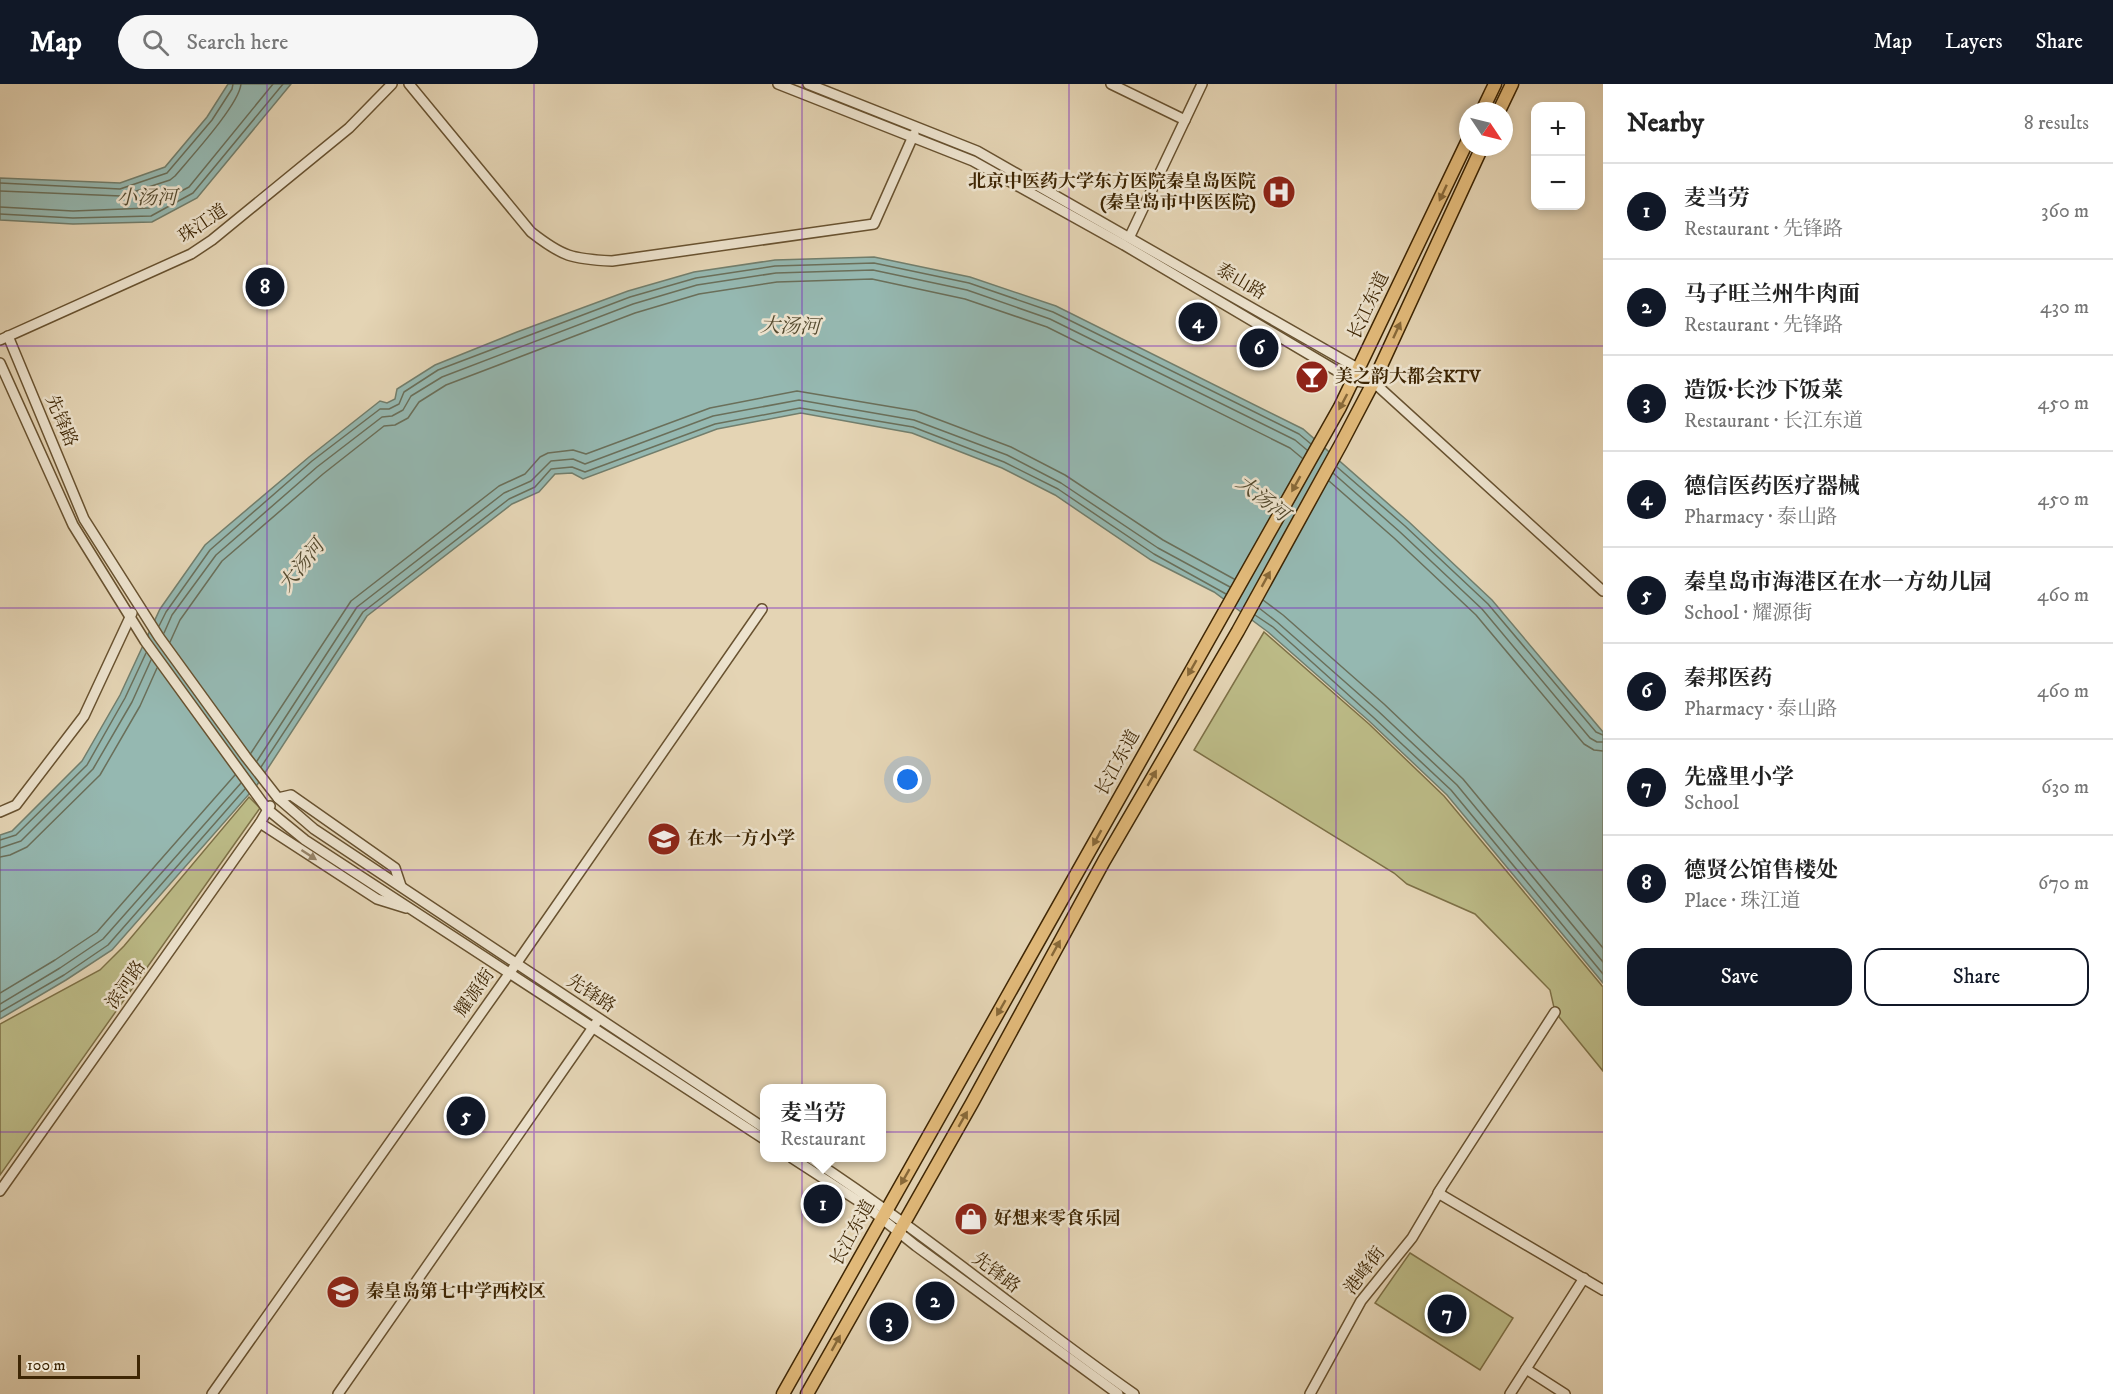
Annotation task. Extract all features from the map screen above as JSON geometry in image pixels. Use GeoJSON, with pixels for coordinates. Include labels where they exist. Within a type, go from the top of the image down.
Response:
{"type":"FeatureCollection","features":[{"type":"Feature","properties":{"kind":"main road"},"geometry":{"type":"LineString","coordinates":[[1486,102],[1495,84]]}},
{"type":"Feature","properties":{"kind":"main road"},"geometry":{"type":"LineString","coordinates":[[1503,102],[1512,84]]}},
{"type":"Feature","properties":{"kind":"main road","name":"长江东道"},"geometry":{"type":"LineString","coordinates":[[783,1394],[1325,433],[1356,375],[1460,156]]}},
{"type":"Feature","properties":{"kind":"main road","name":"长江东道"},"geometry":{"type":"LineString","coordinates":[[807,1394],[972,1103],[1104,861],[1238,631],[1341,444],[1373,383],[1478,156]]}},
{"type":"Feature","properties":{"kind":"street","name":"珠江道"},"geometry":{"type":"LineString","coordinates":[[4,338],[191,254],[212,240],[349,128],[392,84]]}},
{"type":"Feature","properties":{"kind":"street"},"geometry":{"type":"LineString","coordinates":[[409,84],[531,232],[553,249],[578,259],[612,261],[874,224],[917,126]]}},
{"type":"Feature","properties":{"kind":"street"},"geometry":{"type":"LineString","coordinates":[[778,84],[973,161],[1356,375]]}},
{"type":"Feature","properties":{"kind":"street","name":"泰山路"},"geometry":{"type":"LineString","coordinates":[[808,84],[977,151],[1130,236],[1356,375],[1373,383],[1603,591]]}},
{"type":"Feature","properties":{"kind":"street"},"geometry":{"type":"LineString","coordinates":[[1111,84],[1185,120]]}},
{"type":"Feature","properties":{"kind":"street"},"geometry":{"type":"LineString","coordinates":[[1130,236],[1202,84]]}},
{"type":"Feature","properties":{"kind":"street","name":"先锋路"},"geometry":{"type":"LineString","coordinates":[[4,338],[84,519],[159,637],[278,798],[314,829],[760,1125]]}},
{"type":"Feature","properties":{"kind":"street"},"geometry":{"type":"LineString","coordinates":[[0,363],[73,525],[152,651],[267,809],[305,840],[760,1136]]}},
{"type":"Feature","properties":{"kind":"street"},"geometry":{"type":"LineString","coordinates":[[0,812],[16,805],[84,716],[138,603]]}},
{"type":"Feature","properties":{"kind":"street","name":"耀源街"},"geometry":{"type":"LineString","coordinates":[[212,1394],[509,974],[762,609]]}},
{"type":"Feature","properties":{"kind":"street"},"geometry":{"type":"LineString","coordinates":[[278,798],[291,795],[395,868],[401,886]]}},
{"type":"Feature","properties":{"kind":"street","name":"滨河路"},"geometry":{"type":"LineString","coordinates":[[0,1191],[260,824],[267,809],[278,798]]}},
{"type":"Feature","properties":{"kind":"street"},"geometry":{"type":"LineString","coordinates":[[260,824],[377,899],[417,911]]}},
{"type":"Feature","properties":{"kind":"street","name":"港峰街"},"geometry":{"type":"LineString","coordinates":[[1310,1394],[1361,1301],[1412,1238],[1438,1193],[1556,1012]]}},
{"type":"Feature","properties":{"kind":"street"},"geometry":{"type":"LineString","coordinates":[[338,1394],[599,1019]]}},
{"type":"Feature","properties":{"kind":"street"},"geometry":{"type":"LineString","coordinates":[[799,1162],[884,1213]]}},
{"type":"Feature","properties":{"kind":"street"},"geometry":{"type":"LineString","coordinates":[[815,1162],[901,1226],[916,1246],[1118,1394]]}},
{"type":"Feature","properties":{"kind":"street"},"geometry":{"type":"LineString","coordinates":[[1438,1193],[1603,1290]]}},
{"type":"Feature","properties":{"kind":"street","name":"先锋路"},"geometry":{"type":"LineString","coordinates":[[901,1226],[1134,1394]]}},
{"type":"Feature","properties":{"kind":"street"},"geometry":{"type":"LineString","coordinates":[[1510,1394],[1584,1278]]}},
{"type":"Feature","properties":{"kind":"street"},"geometry":{"type":"LineString","coordinates":[[1526,1369],[1565,1394]]}},
{"type":"Feature","properties":{"kind":"shaded area"},"geometry":{"type":"Polygon","coordinates":[[[1264,632],[1369,724],[1444,796],[1603,987],[1603,1071],[1555,1012],[1550,990],[1475,914],[1407,884],[1394,873],[1194,750],[1264,632]]]}},
{"type":"Feature","properties":{"kind":"shaded area"},"geometry":{"type":"Polygon","coordinates":[[[249,797],[260,808],[0,1175],[0,1024],[100,970],[124,946],[249,797]]]}},
{"type":"Feature","properties":{"kind":"shaded area"},"geometry":{"type":"Polygon","coordinates":[[[1410,1253],[1513,1318],[1480,1370],[1375,1303],[1410,1253]]]}},
{"type":"Feature","properties":{"kind":"water","name":"小汤河"},"geometry":{"type":"Polygon","coordinates":[[[228,84],[291,84],[197,198],[152,222],[73,224],[0,220],[0,178],[120,183],[165,167],[207,117],[228,84]]]}},
{"type":"Feature","properties":{"kind":"water","name":"大汤河"},"geometry":{"type":"Polygon","coordinates":[[[874,257],[970,277],[1056,306],[1303,429],[1409,522],[1492,600],[1603,732],[1603,983],[1447,795],[1369,721],[1268,632],[1214,592],[1151,560],[1055,495],[1002,468],[912,433],[801,413],[717,429],[583,479],[572,473],[555,474],[539,492],[512,504],[367,616],[257,785],[112,950],[0,1019],[0,835],[12,831],[82,761],[120,695],[160,609],[205,545],[309,457],[380,401],[387,403],[395,399],[397,389],[435,365],[628,291],[694,272],[775,260],[874,257]]]}},
{"type":"Feature","properties":{"kind":"place","name":"北京中医药大学东方医院秦皇岛医院 (秦皇岛市中医医院)"},"geometry":{"type":"Point","coordinates":[1279,192]}},
{"type":"Feature","properties":{"kind":"place","name":"德贤公馆售楼处"},"geometry":{"type":"Point","coordinates":[265,287]}},
{"type":"Feature","properties":{"kind":"place","name":"德信医药医疗器械"},"geometry":{"type":"Point","coordinates":[1198,322]}},
{"type":"Feature","properties":{"kind":"place","name":"秦邦医药"},"geometry":{"type":"Point","coordinates":[1259,348]}},
{"type":"Feature","properties":{"kind":"place","name":"美之韵大都会KTV"},"geometry":{"type":"Point","coordinates":[1312,377]}},
{"type":"Feature","properties":{"kind":"place","name":"在水一方小学"},"geometry":{"type":"Point","coordinates":[664,839]}},
{"type":"Feature","properties":{"kind":"place","name":"秦皇岛市海港区在水一方幼儿园"},"geometry":{"type":"Point","coordinates":[466,1116]}},
{"type":"Feature","properties":{"kind":"place","name":"麦当劳"},"geometry":{"type":"Point","coordinates":[823,1204]}},
{"type":"Feature","properties":{"kind":"place","name":"好想来零食乐园"},"geometry":{"type":"Point","coordinates":[971,1219]}},
{"type":"Feature","properties":{"kind":"place","name":"秦皇岛第七中学西校区"},"geometry":{"type":"Point","coordinates":[343,1292]}},
{"type":"Feature","properties":{"kind":"place","name":"马子旺兰州牛肉面"},"geometry":{"type":"Point","coordinates":[935,1301]}},
{"type":"Feature","properties":{"kind":"place","name":"先盛里小学"},"geometry":{"type":"Point","coordinates":[1447,1314]}},
{"type":"Feature","properties":{"kind":"place","name":"造饭·长沙下饭菜"},"geometry":{"type":"Point","coordinates":[889,1322]}}]}
